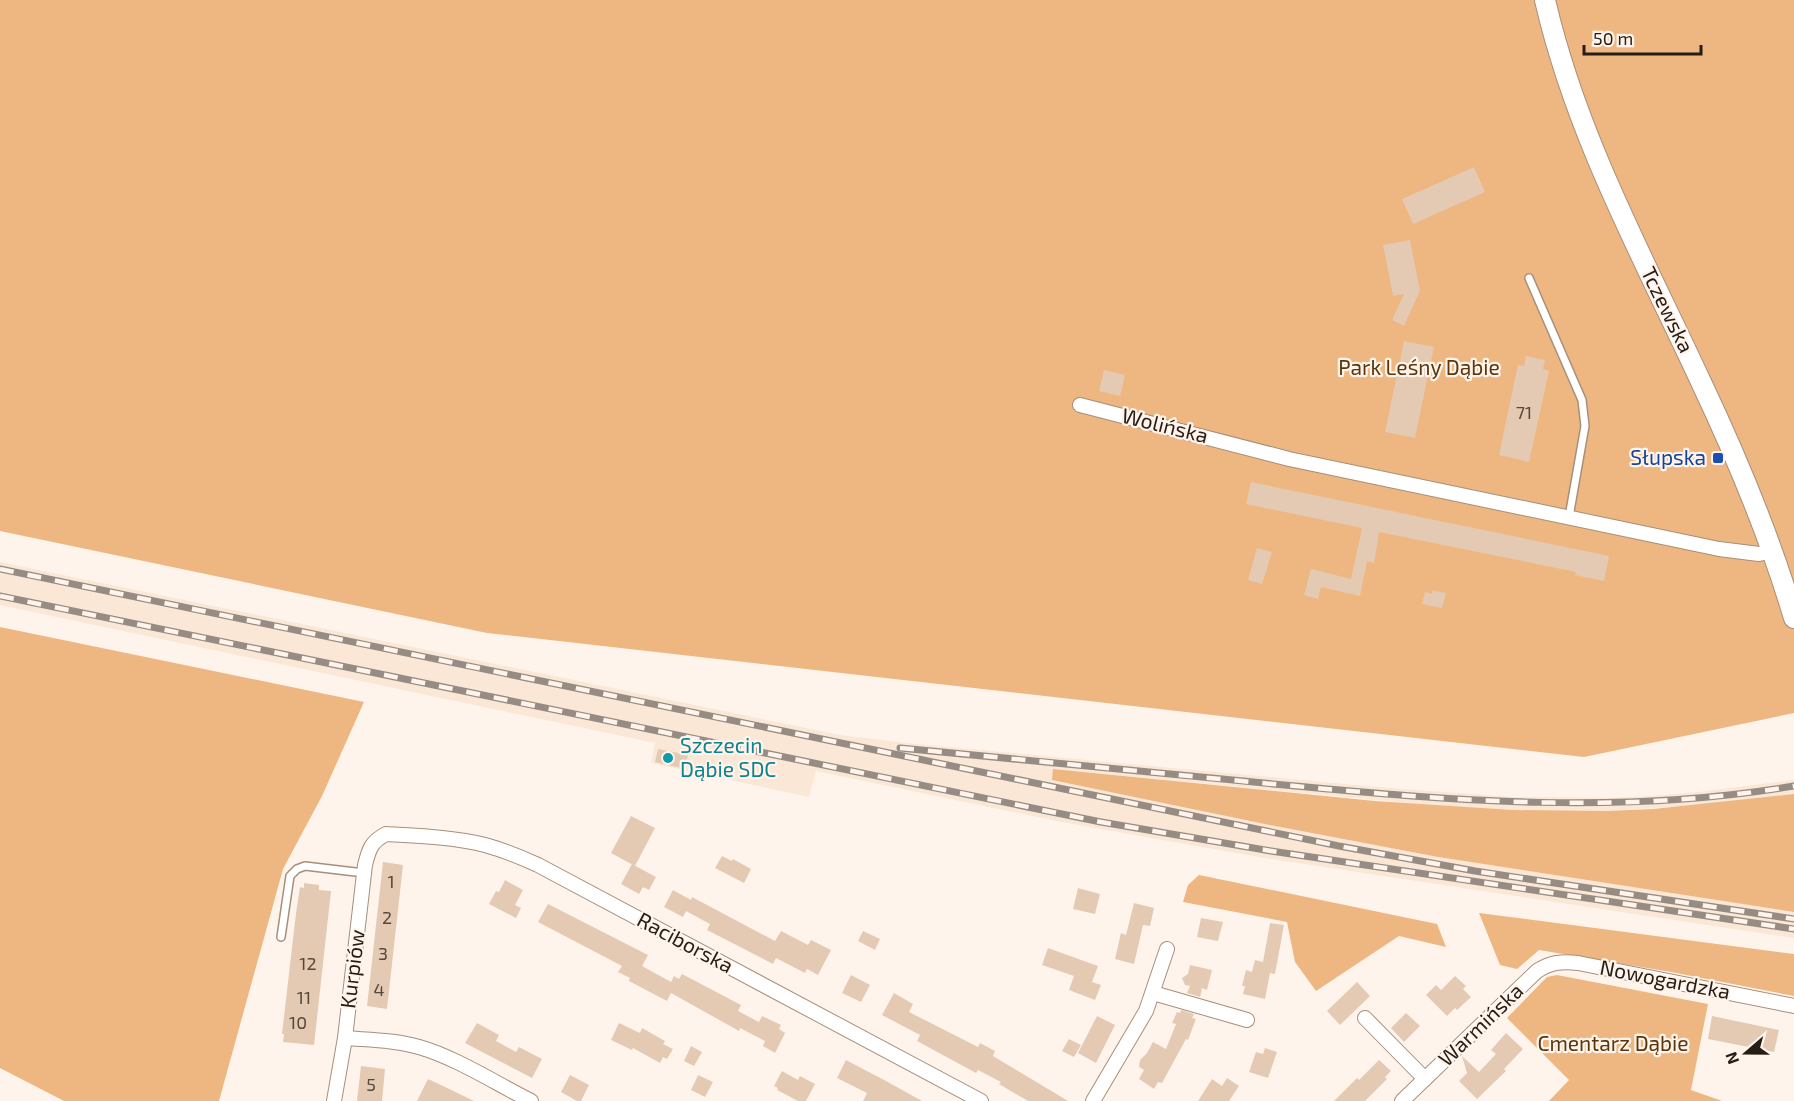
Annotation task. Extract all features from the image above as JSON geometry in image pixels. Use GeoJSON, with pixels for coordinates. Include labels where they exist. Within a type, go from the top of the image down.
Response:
{"type":"FeatureCollection","features":[{"type":"Feature","properties":{"kind":"street","name":"Tczewska"},"geometry":{"type":"LineString","coordinates":[[1545,0],[1555,41],[1584,127],[1613,198],[1737,460],[1772,551],[1794,618]]}},
{"type":"Feature","properties":{"kind":"street","name":"Wolińska"},"geometry":{"type":"LineString","coordinates":[[1080,405],[1289,459],[1569,517]]}},
{"type":"Feature","properties":{"kind":"street"},"geometry":{"type":"LineString","coordinates":[[1569,517],[1719,549],[1759,554],[1772,551]]}},
{"type":"Feature","properties":{"kind":"street","name":"Raciborska"},"geometry":{"type":"LineString","coordinates":[[376,840],[386,834],[459,840],[503,851],[538,865],[981,1101]]}},
{"type":"Feature","properties":{"kind":"street","name":"Kurpiów"},"geometry":{"type":"LineString","coordinates":[[334,1101],[345,1038],[364,873],[368,851],[376,840]]}},
{"type":"Feature","properties":{"kind":"street"},"geometry":{"type":"LineString","coordinates":[[1093,1101],[1146,1011],[1167,949]]}},
{"type":"Feature","properties":{"kind":"street","name":"Nowogardzka"},"geometry":{"type":"LineString","coordinates":[[1537,970],[1549,964],[1565,961],[1794,1006]]}},
{"type":"Feature","properties":{"kind":"street","name":"Warmińska"},"geometry":{"type":"LineString","coordinates":[[1402,1101],[1537,970]]}},
{"type":"Feature","properties":{"kind":"street"},"geometry":{"type":"LineString","coordinates":[[1153,993],[1247,1020]]}},
{"type":"Feature","properties":{"kind":"street","name":"Warmińska"},"geometry":{"type":"LineString","coordinates":[[1365,1018],[1425,1079]]}},
{"type":"Feature","properties":{"kind":"street"},"geometry":{"type":"LineString","coordinates":[[345,1038],[400,1042],[420,1047],[460,1064],[531,1101]]}},
{"type":"Feature","properties":{"kind":"lane"},"geometry":{"type":"LineString","coordinates":[[1530,278],[1582,400],[1585,426],[1569,517]]}},
{"type":"Feature","properties":{"kind":"lane"},"geometry":{"type":"LineString","coordinates":[[281,937],[290,876],[297,869],[305,866],[364,873]]}},
{"type":"Feature","properties":{"kind":"shaded area"},"geometry":{"type":"Polygon","coordinates":[[[0,562],[840,735],[1376,787],[1513,797],[1652,796],[1794,780],[1794,794],[1700,805],[1607,811],[1513,810],[1419,804],[1054,769],[1052,780],[1438,857],[1794,912],[1794,938],[1271,859],[1062,822],[816,771],[809,797],[651,763],[655,743],[0,605],[0,562]]]}},
{"type":"Feature","properties":{"kind":"green space","name":"Park Leśny Dąbie"},"geometry":{"type":"Polygon","coordinates":[[[0,0],[1794,0],[1794,713],[1584,757],[487,633],[0,531],[0,0]]]}},
{"type":"Feature","properties":{"kind":"green space"},"geometry":{"type":"Polygon","coordinates":[[[0,627],[364,702],[322,796],[283,869],[219,1101],[64,1101],[0,1068],[0,627]]]}},
{"type":"Feature","properties":{"kind":"green space"},"geometry":{"type":"Polygon","coordinates":[[[1053,769],[1375,801],[1513,810],[1653,809],[1794,794],[1794,912],[1438,857],[1275,826],[1052,780],[1053,769]]]}},
{"type":"Feature","properties":{"kind":"green space"},"geometry":{"type":"Polygon","coordinates":[[[1199,875],[1437,924],[1446,947],[1399,936],[1316,991],[1295,962],[1287,922],[1183,902],[1188,885],[1199,875]]]}},
{"type":"Feature","properties":{"kind":"green space"},"geometry":{"type":"Polygon","coordinates":[[[1479,913],[1794,954],[1794,996],[1539,950],[1517,969],[1500,965],[1479,913]]]}},
{"type":"Feature","properties":{"kind":"green space","name":"Cmentarz Dąbie"},"geometry":{"type":"Polygon","coordinates":[[[1557,975],[1708,1004],[1691,1090],[1722,1101],[1549,1101],[1569,1080],[1507,1018],[1547,977],[1557,975]]]}},
{"type":"Feature","properties":{"kind":"building"},"geometry":{"type":"Polygon","coordinates":[[[1474,167],[1485,192],[1413,224],[1402,199],[1474,167]]]}},
{"type":"Feature","properties":{"kind":"building"},"geometry":{"type":"Polygon","coordinates":[[[1410,240],[1420,291],[1404,326],[1392,320],[1404,294],[1393,296],[1383,245],[1410,240]]]}},
{"type":"Feature","properties":{"kind":"building"},"geometry":{"type":"Polygon","coordinates":[[[1404,341],[1434,347],[1415,438],[1385,432],[1404,341]]]}},
{"type":"Feature","properties":{"kind":"building"},"geometry":{"type":"Polygon","coordinates":[[[1526,356],[1545,360],[1543,369],[1549,371],[1529,462],[1499,455],[1518,365],[1524,366],[1526,356]]]}},
{"type":"Feature","properties":{"kind":"building"},"geometry":{"type":"Polygon","coordinates":[[[1104,370],[1125,375],[1120,396],[1099,391],[1104,370]]]}},
{"type":"Feature","properties":{"kind":"building"},"geometry":{"type":"Polygon","coordinates":[[[1251,482],[1609,556],[1604,581],[1575,575],[1576,572],[1379,532],[1374,563],[1367,561],[1360,596],[1321,587],[1318,599],[1304,595],[1311,569],[1351,579],[1362,528],[1246,504],[1251,482]]]}},
{"type":"Feature","properties":{"kind":"building"},"geometry":{"type":"Polygon","coordinates":[[[1257,548],[1272,552],[1262,584],[1248,580],[1257,548]]]}},
{"type":"Feature","properties":{"kind":"building"},"geometry":{"type":"Polygon","coordinates":[[[1432,590],[1446,593],[1442,608],[1422,604],[1425,592],[1432,594],[1432,590]]]}},
{"type":"Feature","properties":{"kind":"building"},"geometry":{"type":"Polygon","coordinates":[[[658,749],[688,755],[685,769],[655,762],[658,749]]]}},
{"type":"Feature","properties":{"kind":"building"},"geometry":{"type":"Polygon","coordinates":[[[631,816],[655,828],[635,866],[611,853],[631,816]]]}},
{"type":"Feature","properties":{"kind":"building"},"geometry":{"type":"Polygon","coordinates":[[[722,856],[751,869],[744,883],[715,868],[722,856]]]}},
{"type":"Feature","properties":{"kind":"building"},"geometry":{"type":"Polygon","coordinates":[[[383,862],[403,865],[387,1009],[367,1006],[383,862]]]}},
{"type":"Feature","properties":{"kind":"building"},"geometry":{"type":"Polygon","coordinates":[[[632,864],[656,877],[649,890],[643,887],[639,894],[621,884],[632,864]]]}},
{"type":"Feature","properties":{"kind":"building"},"geometry":{"type":"Polygon","coordinates":[[[505,880],[523,890],[515,905],[521,908],[516,918],[489,904],[505,880]]]}},
{"type":"Feature","properties":{"kind":"building"},"geometry":{"type":"Polygon","coordinates":[[[304,883],[319,885],[319,890],[331,891],[314,1045],[283,1042],[284,1034],[282,1034],[296,913],[300,887],[304,888],[304,883]]]}},
{"type":"Feature","properties":{"kind":"building"},"geometry":{"type":"Polygon","coordinates":[[[1078,888],[1100,894],[1095,914],[1073,909],[1078,888]]]}},
{"type":"Feature","properties":{"kind":"building"},"geometry":{"type":"Polygon","coordinates":[[[673,890],[691,900],[692,897],[775,941],[781,931],[808,945],[811,940],[831,950],[818,975],[807,969],[805,973],[776,958],[773,964],[707,930],[710,924],[686,911],[683,917],[664,907],[673,890]]]}},
{"type":"Feature","properties":{"kind":"building"},"geometry":{"type":"Polygon","coordinates":[[[1134,903],[1154,908],[1150,926],[1143,925],[1134,964],[1115,959],[1121,933],[1126,935],[1134,903]]]}},
{"type":"Feature","properties":{"kind":"building"},"geometry":{"type":"Polygon","coordinates":[[[548,904],[648,955],[642,966],[671,982],[674,976],[679,979],[682,974],[741,1005],[738,1011],[759,1022],[762,1016],[781,1025],[779,1029],[785,1033],[775,1053],[763,1046],[765,1041],[740,1028],[739,1031],[671,993],[667,1001],[629,981],[630,978],[618,972],[622,966],[538,922],[548,904]]]}},
{"type":"Feature","properties":{"kind":"building"},"geometry":{"type":"Polygon","coordinates":[[[1201,918],[1223,922],[1218,941],[1197,937],[1201,918]]]}},
{"type":"Feature","properties":{"kind":"building"},"geometry":{"type":"Polygon","coordinates":[[[1270,923],[1284,925],[1275,974],[1270,973],[1265,999],[1243,994],[1245,986],[1242,986],[1246,970],[1252,972],[1255,960],[1263,962],[1270,923]]]}},
{"type":"Feature","properties":{"kind":"building"},"geometry":{"type":"Polygon","coordinates":[[[863,931],[880,939],[875,950],[858,941],[863,931]]]}},
{"type":"Feature","properties":{"kind":"building"},"geometry":{"type":"Polygon","coordinates":[[[1048,948],[1098,966],[1092,982],[1101,985],[1095,1000],[1069,990],[1074,976],[1042,965],[1048,948]]]}},
{"type":"Feature","properties":{"kind":"building"},"geometry":{"type":"Polygon","coordinates":[[[1190,965],[1212,970],[1207,990],[1202,988],[1200,997],[1187,993],[1190,986],[1185,985],[1182,978],[1188,974],[1190,965]]]}},
{"type":"Feature","properties":{"kind":"building"},"geometry":{"type":"Polygon","coordinates":[[[851,975],[870,985],[861,1002],[842,993],[851,975]]]}},
{"type":"Feature","properties":{"kind":"building"},"geometry":{"type":"Polygon","coordinates":[[[1455,976],[1466,986],[1463,989],[1471,997],[1447,1016],[1426,995],[1436,985],[1441,990],[1455,976]]]}},
{"type":"Feature","properties":{"kind":"building"},"geometry":{"type":"Polygon","coordinates":[[[1357,982],[1370,996],[1340,1025],[1327,1011],[1357,982]]]}},
{"type":"Feature","properties":{"kind":"building"},"geometry":{"type":"Polygon","coordinates":[[[894,993],[913,1004],[909,1012],[978,1047],[980,1043],[995,1051],[993,1056],[1068,1101],[1028,1101],[999,1084],[1001,1082],[978,1070],[976,1073],[917,1041],[920,1035],[882,1015],[894,993]]]}},
{"type":"Feature","properties":{"kind":"building"},"geometry":{"type":"Polygon","coordinates":[[[1181,1010],[1194,1014],[1192,1018],[1196,1019],[1188,1040],[1186,1039],[1162,1083],[1158,1082],[1154,1089],[1139,1079],[1144,1070],[1139,1067],[1140,1060],[1153,1042],[1166,1049],[1176,1024],[1172,1023],[1177,1012],[1180,1013],[1181,1010]]]}},
{"type":"Feature","properties":{"kind":"building"},"geometry":{"type":"Polygon","coordinates":[[[1406,1013],[1420,1026],[1404,1042],[1391,1028],[1406,1013]]]}},
{"type":"Feature","properties":{"kind":"building"},"geometry":{"type":"Polygon","coordinates":[[[1097,1016],[1115,1025],[1096,1063],[1078,1053],[1097,1016]]]}},
{"type":"Feature","properties":{"kind":"building"},"geometry":{"type":"Polygon","coordinates":[[[1712,1016],[1779,1030],[1774,1052],[1708,1039],[1712,1016]]]}},
{"type":"Feature","properties":{"kind":"building"},"geometry":{"type":"Polygon","coordinates":[[[477,1023],[499,1035],[496,1041],[516,1052],[519,1047],[542,1059],[532,1078],[465,1043],[477,1023]]]}},
{"type":"Feature","properties":{"kind":"building"},"geometry":{"type":"Polygon","coordinates":[[[619,1023],[640,1033],[642,1028],[665,1041],[663,1044],[673,1049],[667,1059],[663,1057],[660,1063],[633,1048],[632,1050],[611,1040],[619,1023]]]}},
{"type":"Feature","properties":{"kind":"building"},"geometry":{"type":"Polygon","coordinates":[[[1506,1033],[1523,1049],[1504,1069],[1506,1071],[1477,1099],[1459,1081],[1467,1073],[1462,1056],[1479,1072],[1496,1054],[1491,1050],[1506,1033]]]}},
{"type":"Feature","properties":{"kind":"building"},"geometry":{"type":"Polygon","coordinates":[[[1069,1039],[1081,1045],[1074,1057],[1062,1051],[1069,1039]]]}},
{"type":"Feature","properties":{"kind":"building"},"geometry":{"type":"Polygon","coordinates":[[[691,1046],[702,1052],[694,1066],[684,1061],[691,1046]]]}},
{"type":"Feature","properties":{"kind":"building"},"geometry":{"type":"Polygon","coordinates":[[[1265,1048],[1277,1052],[1268,1078],[1249,1072],[1256,1052],[1263,1054],[1265,1048]]]}},
{"type":"Feature","properties":{"kind":"building"},"geometry":{"type":"Polygon","coordinates":[[[846,1060],[922,1101],[863,1101],[867,1093],[837,1078],[846,1060]]]}},
{"type":"Feature","properties":{"kind":"building"},"geometry":{"type":"Polygon","coordinates":[[[1379,1060],[1391,1071],[1385,1077],[1387,1079],[1365,1101],[1334,1101],[1357,1078],[1359,1080],[1379,1060]]]}},
{"type":"Feature","properties":{"kind":"building"},"geometry":{"type":"Polygon","coordinates":[[[361,1066],[385,1069],[382,1101],[357,1101],[361,1066]]]}},
{"type":"Feature","properties":{"kind":"building"},"geometry":{"type":"Polygon","coordinates":[[[782,1071],[798,1080],[800,1076],[815,1084],[806,1101],[798,1101],[777,1090],[778,1088],[774,1086],[782,1071]]]}},
{"type":"Feature","properties":{"kind":"building"},"geometry":{"type":"Polygon","coordinates":[[[570,1075],[589,1085],[581,1101],[561,1092],[570,1075]]]}},
{"type":"Feature","properties":{"kind":"building"},"geometry":{"type":"Polygon","coordinates":[[[698,1075],[713,1082],[705,1097],[691,1090],[698,1075]]]}},
{"type":"Feature","properties":{"kind":"building"},"geometry":{"type":"Polygon","coordinates":[[[1227,1078],[1239,1086],[1229,1101],[1198,1101],[1212,1079],[1222,1086],[1227,1078]]]}},
{"type":"Feature","properties":{"kind":"building"},"geometry":{"type":"Polygon","coordinates":[[[428,1079],[441,1085],[474,1101],[417,1101],[428,1079]]]}},
{"type":"Feature","properties":{"kind":"railway"},"geometry":{"type":"LineString","coordinates":[[0,569],[1339,846],[1475,871],[1794,919]]}},
{"type":"Feature","properties":{"kind":"railway"},"geometry":{"type":"LineString","coordinates":[[0,596],[1101,822],[1271,851],[1794,929]]}},
{"type":"Feature","properties":{"kind":"railway"},"geometry":{"type":"LineString","coordinates":[[900,748],[1348,791],[1476,800],[1602,803],[1730,795],[1794,786]]}},
{"type":"Feature","properties":{"kind":"place","name":"Słupska"},"geometry":{"type":"Point","coordinates":[1718,458]}},
{"type":"Feature","properties":{"kind":"place","name":"Szczecin Dąbie SDC"},"geometry":{"type":"Point","coordinates":[668,758]}}]}
